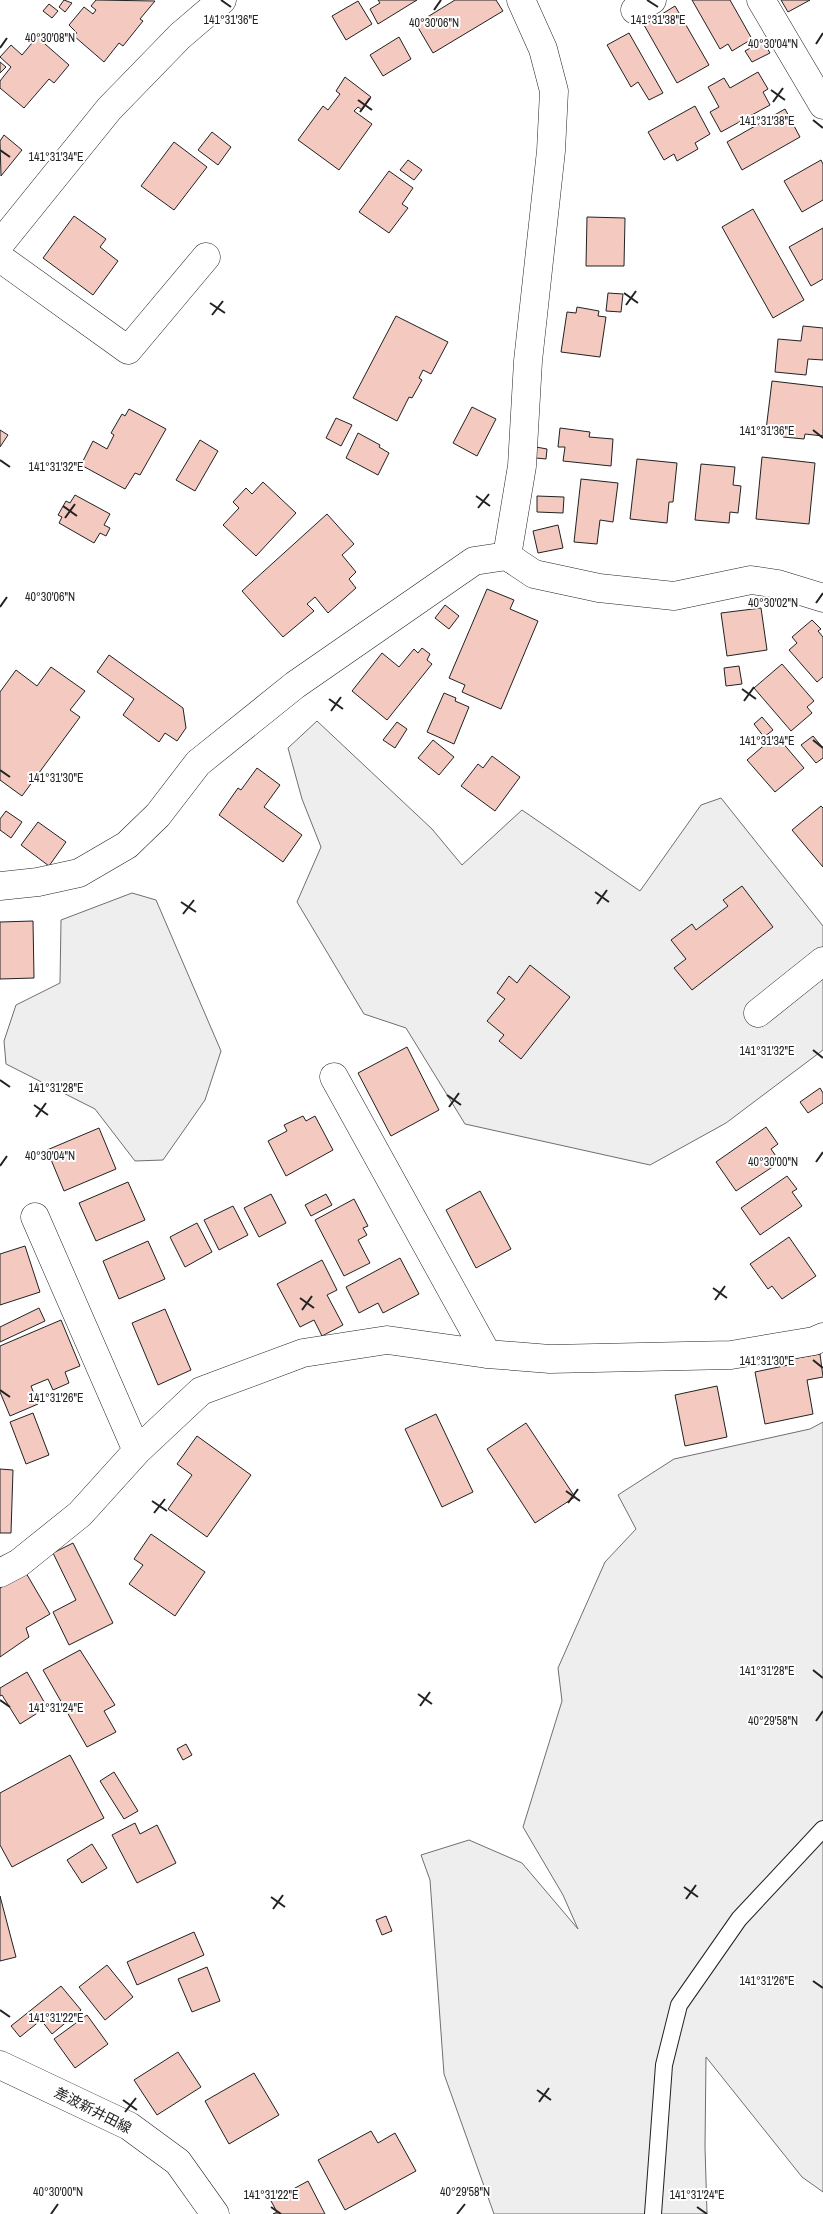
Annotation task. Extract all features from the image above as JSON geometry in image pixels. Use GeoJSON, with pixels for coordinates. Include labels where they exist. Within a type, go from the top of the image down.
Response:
{"type":"FeatureCollection","features":[{"type":"Feature","properties":{"kind":"street"},"geometry":{"type":"LineString","coordinates":[[0,244],[109,109],[180,36],[222,0]]}},
{"type":"Feature","properties":{"kind":"street"},"geometry":{"type":"LineString","coordinates":[[507,556],[522,466],[528,361],[551,151],[554,91],[543,49],[521,0]]}},
{"type":"Feature","properties":{"kind":"street"},"geometry":{"type":"LineString","coordinates":[[761,0],[819,89]]}},
{"type":"Feature","properties":{"kind":"street"},"geometry":{"type":"LineString","coordinates":[[0,258],[128,350],[206,257]]}},
{"type":"Feature","properties":{"kind":"street"},"geometry":{"type":"LineString","coordinates":[[0,886],[38,882],[79,873],[127,846],[158,815],[198,763],[295,685],[474,561],[507,556],[534,574],[599,588],[674,596],[751,580],[778,584],[823,598]]}},
{"type":"Feature","properties":{"kind":"street"},"geometry":{"type":"LineString","coordinates":[[758,1013],[823,961]]}},
{"type":"Feature","properties":{"kind":"street"},"geometry":{"type":"LineString","coordinates":[[334,1077],[487,1354]]}},
{"type":"Feature","properties":{"kind":"street"},"geometry":{"type":"LineString","coordinates":[[35,1217],[137,1451]]}},
{"type":"Feature","properties":{"kind":"street"},"geometry":{"type":"LineString","coordinates":[[0,1573],[19,1564],[80,1514],[137,1451],[202,1391],[303,1352],[386,1340],[487,1354],[550,1359],[731,1355],[814,1341],[823,1336]]}},
{"type":"Feature","properties":{"kind":"street","name":"差波新井田線"},"geometry":{"type":"LineString","coordinates":[[0,2065],[130,2126],[178,2162],[215,2214]]}},
{"type":"Feature","properties":{"kind":"lane"},"geometry":{"type":"LineString","coordinates":[[653,2214],[664,2065],[680,2005],[739,1919],[823,1829]]}},
{"type":"Feature","properties":{"kind":"shaded area"},"geometry":{"type":"Polygon","coordinates":[[[317,721],[432,829],[462,865],[522,810],[640,891],[701,805],[721,798],[823,926],[823,1050],[726,1123],[650,1165],[465,1124],[406,1028],[364,1014],[297,902],[321,847],[302,799],[288,748],[317,721]]]}},
{"type":"Feature","properties":{"kind":"shaded area"},"geometry":{"type":"Polygon","coordinates":[[[132,893],[156,900],[221,1051],[205,1100],[163,1160],[135,1161],[95,1109],[6,1064],[4,1041],[16,1005],[60,983],[61,920],[132,893]]]}},
{"type":"Feature","properties":{"kind":"shaded area"},"geometry":{"type":"Polygon","coordinates":[[[823,1422],[823,2192],[802,2177],[706,2057],[705,2147],[707,2214],[494,2214],[444,2074],[430,1880],[421,1855],[469,1840],[522,1863],[578,1929],[563,1895],[523,1827],[562,1701],[558,1668],[605,1562],[636,1529],[618,1495],[674,1459],[810,1429],[823,1422]]]}},
{"type":"Feature","properties":{"kind":"building"},"geometry":{"type":"Polygon","coordinates":[[[64,0],[72,3],[65,12],[59,7],[64,0]]]}},
{"type":"Feature","properties":{"kind":"building"},"geometry":{"type":"Polygon","coordinates":[[[96,0],[155,1],[140,19],[143,21],[123,46],[119,43],[104,62],[74,36],[77,33],[69,25],[84,7],[93,14],[96,10],[91,6],[96,0]]]}},
{"type":"Feature","properties":{"kind":"building"},"geometry":{"type":"Polygon","coordinates":[[[378,0],[417,0],[378,24],[370,9],[380,3],[378,0]]]}},
{"type":"Feature","properties":{"kind":"building"},"geometry":{"type":"Polygon","coordinates":[[[455,0],[496,0],[503,11],[433,53],[416,24],[455,0]]]}},
{"type":"Feature","properties":{"kind":"building"},"geometry":{"type":"Polygon","coordinates":[[[692,0],[730,0],[752,39],[732,51],[728,44],[720,49],[692,0]]]}},
{"type":"Feature","properties":{"kind":"building"},"geometry":{"type":"Polygon","coordinates":[[[781,0],[810,0],[788,12],[781,0]]]}},
{"type":"Feature","properties":{"kind":"building"},"geometry":{"type":"Polygon","coordinates":[[[358,1],[372,24],[346,40],[332,16],[358,1]]]}},
{"type":"Feature","properties":{"kind":"building"},"geometry":{"type":"Polygon","coordinates":[[[49,4],[58,11],[52,18],[43,11],[49,4]]]}},
{"type":"Feature","properties":{"kind":"building"},"geometry":{"type":"Polygon","coordinates":[[[675,6],[709,65],[677,83],[644,25],[675,6]]]}},
{"type":"Feature","properties":{"kind":"building"},"geometry":{"type":"Polygon","coordinates":[[[629,33],[663,93],[649,100],[638,82],[631,87],[607,45],[629,33]]]}},
{"type":"Feature","properties":{"kind":"building"},"geometry":{"type":"Polygon","coordinates":[[[37,37],[69,65],[54,83],[49,79],[24,108],[0,88],[0,81],[11,67],[0,57],[11,45],[22,55],[37,37]]]}},
{"type":"Feature","properties":{"kind":"building"},"geometry":{"type":"Polygon","coordinates":[[[399,37],[411,59],[383,76],[370,55],[399,37]]]}},
{"type":"Feature","properties":{"kind":"building"},"geometry":{"type":"Polygon","coordinates":[[[763,41],[770,53],[752,62],[745,51],[763,41]]]}},
{"type":"Feature","properties":{"kind":"building"},"geometry":{"type":"Polygon","coordinates":[[[0,62],[6,67],[0,73],[0,62]]]}},
{"type":"Feature","properties":{"kind":"building"},"geometry":{"type":"Polygon","coordinates":[[[758,72],[768,89],[763,92],[770,105],[721,132],[710,112],[719,107],[708,87],[724,78],[730,88],[758,72]]]}},
{"type":"Feature","properties":{"kind":"building"},"geometry":{"type":"Polygon","coordinates":[[[345,77],[371,97],[362,110],[358,107],[354,111],[372,124],[339,170],[298,140],[323,106],[328,110],[340,94],[336,91],[345,77]]]}},
{"type":"Feature","properties":{"kind":"building"},"geometry":{"type":"Polygon","coordinates":[[[695,106],[710,134],[695,143],[698,149],[677,161],[674,154],[664,160],[648,132],[695,106]]]}},
{"type":"Feature","properties":{"kind":"building"},"geometry":{"type":"Polygon","coordinates":[[[785,109],[800,137],[742,170],[727,142],[785,109]]]}},
{"type":"Feature","properties":{"kind":"building"},"geometry":{"type":"Polygon","coordinates":[[[212,132],[231,147],[218,165],[198,150],[212,132]]]}},
{"type":"Feature","properties":{"kind":"building"},"geometry":{"type":"Polygon","coordinates":[[[4,135],[22,150],[1,176],[0,141],[4,135]]]}},
{"type":"Feature","properties":{"kind":"building"},"geometry":{"type":"Polygon","coordinates":[[[174,142],[207,167],[174,210],[141,186],[174,142]]]}},
{"type":"Feature","properties":{"kind":"building"},"geometry":{"type":"Polygon","coordinates":[[[408,160],[422,170],[414,180],[400,170],[408,160]]]}},
{"type":"Feature","properties":{"kind":"building"},"geometry":{"type":"Polygon","coordinates":[[[821,160],[823,164],[823,200],[802,212],[784,181],[821,160]]]}},
{"type":"Feature","properties":{"kind":"building"},"geometry":{"type":"Polygon","coordinates":[[[389,171],[413,188],[402,204],[408,208],[389,233],[359,212],[389,171]]]}},
{"type":"Feature","properties":{"kind":"building"},"geometry":{"type":"Polygon","coordinates":[[[753,209],[804,300],[773,318],[722,227],[753,209]]]}},
{"type":"Feature","properties":{"kind":"building"},"geometry":{"type":"Polygon","coordinates":[[[74,216],[106,239],[100,247],[118,261],[93,295],[43,258],[74,216]]]}},
{"type":"Feature","properties":{"kind":"building"},"geometry":{"type":"Polygon","coordinates":[[[587,217],[625,218],[624,266],[586,266],[587,217]]]}},
{"type":"Feature","properties":{"kind":"building"},"geometry":{"type":"Polygon","coordinates":[[[823,228],[823,279],[811,286],[789,247],[823,228]]]}},
{"type":"Feature","properties":{"kind":"building"},"geometry":{"type":"Polygon","coordinates":[[[608,293],[623,294],[621,312],[606,311],[608,293]]]}},
{"type":"Feature","properties":{"kind":"building"},"geometry":{"type":"Polygon","coordinates":[[[577,307],[599,311],[598,316],[606,317],[600,357],[561,352],[567,312],[576,313],[577,307]]]}},
{"type":"Feature","properties":{"kind":"building"},"geometry":{"type":"Polygon","coordinates":[[[396,316],[448,342],[431,374],[423,370],[419,378],[422,380],[412,398],[409,397],[397,421],[353,398],[396,316]]]}},
{"type":"Feature","properties":{"kind":"building"},"geometry":{"type":"Polygon","coordinates":[[[803,326],[823,328],[823,360],[808,359],[806,375],[775,372],[778,339],[801,341],[803,326]]]}},
{"type":"Feature","properties":{"kind":"building"},"geometry":{"type":"Polygon","coordinates":[[[772,381],[823,387],[823,436],[805,434],[804,439],[783,437],[784,432],[766,430],[772,381]]]}},
{"type":"Feature","properties":{"kind":"building"},"geometry":{"type":"Polygon","coordinates":[[[472,407],[496,419],[477,456],[453,443],[472,407]]]}},
{"type":"Feature","properties":{"kind":"building"},"geometry":{"type":"Polygon","coordinates":[[[129,409],[166,429],[140,475],[135,473],[125,489],[81,465],[93,441],[107,449],[114,435],[111,433],[122,414],[125,416],[129,409]]]}},
{"type":"Feature","properties":{"kind":"building"},"geometry":{"type":"Polygon","coordinates":[[[336,418],[352,425],[341,446],[326,438],[336,418]]]}},
{"type":"Feature","properties":{"kind":"building"},"geometry":{"type":"Polygon","coordinates":[[[560,428],[590,432],[589,437],[613,439],[611,466],[563,461],[565,447],[558,447],[560,428]]]}},
{"type":"Feature","properties":{"kind":"building"},"geometry":{"type":"Polygon","coordinates":[[[0,430],[8,435],[0,447],[0,430]]]}},
{"type":"Feature","properties":{"kind":"building"},"geometry":{"type":"Polygon","coordinates":[[[358,433],[380,445],[379,447],[389,453],[378,475],[346,458],[358,433]]]}},
{"type":"Feature","properties":{"kind":"building"},"geometry":{"type":"Polygon","coordinates":[[[200,440],[218,451],[195,491],[176,480],[200,440]]]}},
{"type":"Feature","properties":{"kind":"building"},"geometry":{"type":"Polygon","coordinates":[[[536,447],[547,449],[546,459],[536,458],[536,447]]]}},
{"type":"Feature","properties":{"kind":"building"},"geometry":{"type":"Polygon","coordinates":[[[762,457],[815,463],[809,524],[756,519],[762,457]]]}},
{"type":"Feature","properties":{"kind":"building"},"geometry":{"type":"Polygon","coordinates":[[[637,459],[677,463],[673,502],[669,502],[667,523],[630,519],[637,459]]]}},
{"type":"Feature","properties":{"kind":"building"},"geometry":{"type":"Polygon","coordinates":[[[701,464],[735,467],[733,485],[741,486],[738,513],[730,512],[729,523],[695,520],[701,464]]]}},
{"type":"Feature","properties":{"kind":"building"},"geometry":{"type":"Polygon","coordinates":[[[581,479],[618,483],[613,522],[600,520],[597,544],[574,542],[581,479]]]}},
{"type":"Feature","properties":{"kind":"building"},"geometry":{"type":"Polygon","coordinates":[[[263,482],[296,513],[256,556],[223,525],[239,508],[233,502],[246,488],[252,494],[263,482]]]}},
{"type":"Feature","properties":{"kind":"building"},"geometry":{"type":"Polygon","coordinates":[[[75,495],[110,514],[104,525],[110,528],[106,536],[100,533],[94,543],[59,523],[62,517],[58,515],[66,501],[70,503],[75,495]]]}},
{"type":"Feature","properties":{"kind":"building"},"geometry":{"type":"Polygon","coordinates":[[[537,496],[564,497],[563,513],[537,512],[537,496]]]}},
{"type":"Feature","properties":{"kind":"building"},"geometry":{"type":"Polygon","coordinates":[[[327,514],[354,544],[342,555],[356,572],[349,579],[356,588],[328,613],[315,597],[307,604],[314,611],[283,637],[242,591],[327,514]]]}},
{"type":"Feature","properties":{"kind":"building"},"geometry":{"type":"Polygon","coordinates":[[[558,525],[563,548],[538,553],[533,531],[558,525]]]}},
{"type":"Feature","properties":{"kind":"building"},"geometry":{"type":"Polygon","coordinates":[[[487,589],[514,600],[510,609],[538,621],[501,709],[462,692],[465,685],[449,678],[487,589]]]}},
{"type":"Feature","properties":{"kind":"building"},"geometry":{"type":"Polygon","coordinates":[[[445,605],[459,616],[449,629],[435,618],[445,605]]]}},
{"type":"Feature","properties":{"kind":"building"},"geometry":{"type":"Polygon","coordinates":[[[761,608],[767,650],[727,656],[721,613],[761,608]]]}},
{"type":"Feature","properties":{"kind":"building"},"geometry":{"type":"Polygon","coordinates":[[[812,620],[821,629],[818,631],[823,637],[823,677],[817,682],[789,650],[797,643],[792,637],[812,620]]]}},
{"type":"Feature","properties":{"kind":"building"},"geometry":{"type":"Polygon","coordinates":[[[422,648],[430,654],[427,660],[432,664],[387,720],[352,691],[382,653],[399,667],[414,649],[418,653],[422,648]]]}},
{"type":"Feature","properties":{"kind":"building"},"geometry":{"type":"Polygon","coordinates":[[[109,655],[183,708],[186,728],[177,741],[165,733],[159,742],[123,715],[134,699],[97,672],[109,655]]]}},
{"type":"Feature","properties":{"kind":"building"},"geometry":{"type":"Polygon","coordinates":[[[782,664],[814,701],[807,707],[812,713],[791,731],[754,688],[782,664]]]}},
{"type":"Feature","properties":{"kind":"building"},"geometry":{"type":"Polygon","coordinates":[[[739,666],[742,684],[726,686],[724,668],[739,666]]]}},
{"type":"Feature","properties":{"kind":"building"},"geometry":{"type":"Polygon","coordinates":[[[51,667],[85,691],[70,710],[80,717],[22,796],[0,780],[0,692],[16,670],[37,686],[51,667]]]}},
{"type":"Feature","properties":{"kind":"building"},"geometry":{"type":"Polygon","coordinates":[[[444,693],[456,698],[455,701],[469,707],[454,744],[427,732],[444,693]]]}},
{"type":"Feature","properties":{"kind":"building"},"geometry":{"type":"Polygon","coordinates":[[[762,717],[773,730],[764,737],[754,724],[762,717]]]}},
{"type":"Feature","properties":{"kind":"building"},"geometry":{"type":"Polygon","coordinates":[[[397,722],[407,729],[395,748],[383,740],[397,722]]]}},
{"type":"Feature","properties":{"kind":"building"},"geometry":{"type":"Polygon","coordinates":[[[776,735],[804,768],[775,792],[747,760],[776,735]]]}},
{"type":"Feature","properties":{"kind":"building"},"geometry":{"type":"Polygon","coordinates":[[[813,736],[823,748],[823,758],[816,763],[801,745],[813,736]]]}},
{"type":"Feature","properties":{"kind":"building"},"geometry":{"type":"Polygon","coordinates":[[[433,740],[454,757],[439,775],[418,758],[433,740]]]}},
{"type":"Feature","properties":{"kind":"building"},"geometry":{"type":"Polygon","coordinates":[[[492,756],[520,777],[495,811],[461,786],[478,764],[483,768],[492,756]]]}},
{"type":"Feature","properties":{"kind":"building"},"geometry":{"type":"Polygon","coordinates":[[[257,768],[280,785],[264,807],[302,835],[283,862],[219,815],[238,788],[241,790],[257,768]]]}},
{"type":"Feature","properties":{"kind":"building"},"geometry":{"type":"Polygon","coordinates":[[[821,806],[823,808],[823,867],[792,830],[821,806]]]}},
{"type":"Feature","properties":{"kind":"building"},"geometry":{"type":"Polygon","coordinates":[[[6,811],[22,822],[11,838],[0,830],[0,819],[6,811]]]}},
{"type":"Feature","properties":{"kind":"building"},"geometry":{"type":"Polygon","coordinates":[[[38,822],[66,842],[49,866],[21,845],[38,822]]]}},
{"type":"Feature","properties":{"kind":"building"},"geometry":{"type":"Polygon","coordinates":[[[742,886],[773,927],[692,990],[674,968],[686,959],[671,940],[692,924],[696,930],[728,906],[723,900],[742,886]]]}},
{"type":"Feature","properties":{"kind":"building"},"geometry":{"type":"Polygon","coordinates":[[[33,921],[34,978],[0,979],[0,922],[33,921]]]}},
{"type":"Feature","properties":{"kind":"building"},"geometry":{"type":"Polygon","coordinates":[[[530,965],[570,997],[521,1059],[499,1041],[504,1035],[487,1021],[505,999],[497,993],[509,976],[517,983],[530,965]]]}},
{"type":"Feature","properties":{"kind":"building"},"geometry":{"type":"Polygon","coordinates":[[[407,1047],[439,1110],[391,1136],[358,1073],[407,1047]]]}},
{"type":"Feature","properties":{"kind":"building"},"geometry":{"type":"Polygon","coordinates":[[[820,1088],[823,1093],[823,1103],[808,1113],[800,1102],[820,1088]]]}},
{"type":"Feature","properties":{"kind":"building"},"geometry":{"type":"Polygon","coordinates":[[[303,1116],[306,1121],[315,1116],[333,1150],[286,1176],[268,1141],[287,1131],[284,1125],[303,1116]]]}},
{"type":"Feature","properties":{"kind":"building"},"geometry":{"type":"Polygon","coordinates":[[[766,1127],[778,1144],[771,1149],[780,1162],[736,1191],[716,1162],[766,1127]]]}},
{"type":"Feature","properties":{"kind":"building"},"geometry":{"type":"Polygon","coordinates":[[[99,1128],[116,1169],[64,1191],[47,1150],[99,1128]]]}},
{"type":"Feature","properties":{"kind":"building"},"geometry":{"type":"Polygon","coordinates":[[[787,1176],[797,1189],[792,1192],[802,1206],[760,1235],[741,1208],[787,1176]]]}},
{"type":"Feature","properties":{"kind":"building"},"geometry":{"type":"Polygon","coordinates":[[[128,1182],[145,1220],[96,1241],[79,1203],[128,1182]]]}},
{"type":"Feature","properties":{"kind":"building"},"geometry":{"type":"Polygon","coordinates":[[[480,1191],[511,1249],[476,1268],[446,1210],[480,1191]]]}},
{"type":"Feature","properties":{"kind":"building"},"geometry":{"type":"Polygon","coordinates":[[[271,1194],[286,1223],[259,1237],[244,1208],[271,1194]]]}},
{"type":"Feature","properties":{"kind":"building"},"geometry":{"type":"Polygon","coordinates":[[[326,1194],[332,1205],[311,1216],[305,1205],[326,1194]]]}},
{"type":"Feature","properties":{"kind":"building"},"geometry":{"type":"Polygon","coordinates":[[[354,1199],[368,1226],[363,1228],[367,1235],[358,1240],[370,1263],[344,1276],[315,1220],[354,1199]]]}},
{"type":"Feature","properties":{"kind":"building"},"geometry":{"type":"Polygon","coordinates":[[[233,1206],[248,1235],[219,1250],[204,1220],[233,1206]]]}},
{"type":"Feature","properties":{"kind":"building"},"geometry":{"type":"Polygon","coordinates":[[[197,1223],[212,1252],[185,1267],[170,1237],[197,1223]]]}},
{"type":"Feature","properties":{"kind":"building"},"geometry":{"type":"Polygon","coordinates":[[[789,1237],[816,1276],[782,1299],[772,1286],[768,1289],[750,1264],[789,1237]]]}},
{"type":"Feature","properties":{"kind":"building"},"geometry":{"type":"Polygon","coordinates":[[[148,1241],[165,1279],[119,1299],[103,1261],[148,1241]]]}},
{"type":"Feature","properties":{"kind":"building"},"geometry":{"type":"Polygon","coordinates":[[[25,1246],[40,1292],[0,1305],[0,1254],[25,1246]]]}},
{"type":"Feature","properties":{"kind":"building"},"geometry":{"type":"Polygon","coordinates":[[[400,1258],[419,1294],[383,1313],[378,1303],[359,1313],[346,1287],[400,1258]]]}},
{"type":"Feature","properties":{"kind":"building"},"geometry":{"type":"Polygon","coordinates":[[[322,1260],[337,1290],[327,1295],[343,1325],[322,1336],[314,1320],[300,1327],[277,1284],[322,1260]]]}},
{"type":"Feature","properties":{"kind":"building"},"geometry":{"type":"Polygon","coordinates":[[[39,1308],[45,1321],[0,1342],[0,1327],[39,1308]]]}},
{"type":"Feature","properties":{"kind":"building"},"geometry":{"type":"Polygon","coordinates":[[[165,1309],[191,1370],[158,1385],[132,1323],[165,1309]]]}},
{"type":"Feature","properties":{"kind":"building"},"geometry":{"type":"Polygon","coordinates":[[[61,1320],[80,1366],[65,1372],[69,1383],[53,1390],[48,1379],[31,1386],[38,1404],[10,1416],[0,1392],[0,1346],[61,1320]]]}},
{"type":"Feature","properties":{"kind":"building"},"geometry":{"type":"Polygon","coordinates":[[[820,1354],[823,1377],[807,1380],[813,1414],[765,1424],[755,1372],[793,1364],[792,1359],[820,1354]]]}},
{"type":"Feature","properties":{"kind":"building"},"geometry":{"type":"Polygon","coordinates":[[[717,1386],[727,1437],[685,1446],[675,1395],[717,1386]]]}},
{"type":"Feature","properties":{"kind":"building"},"geometry":{"type":"Polygon","coordinates":[[[33,1413],[49,1455],[26,1464],[10,1422],[33,1413]]]}},
{"type":"Feature","properties":{"kind":"building"},"geometry":{"type":"Polygon","coordinates":[[[436,1414],[473,1492],[442,1507],[405,1429],[436,1414]]]}},
{"type":"Feature","properties":{"kind":"building"},"geometry":{"type":"Polygon","coordinates":[[[526,1423],[575,1497],[535,1523],[487,1449],[526,1423]]]}},
{"type":"Feature","properties":{"kind":"building"},"geometry":{"type":"Polygon","coordinates":[[[197,1436],[251,1475],[207,1537],[168,1509],[192,1475],[177,1464],[197,1436]]]}},
{"type":"Feature","properties":{"kind":"building"},"geometry":{"type":"Polygon","coordinates":[[[0,1469],[13,1470],[11,1533],[0,1533],[0,1469]]]}},
{"type":"Feature","properties":{"kind":"building"},"geometry":{"type":"Polygon","coordinates":[[[151,1534],[205,1572],[175,1616],[129,1584],[143,1565],[134,1559],[151,1534]]]}},
{"type":"Feature","properties":{"kind":"building"},"geometry":{"type":"Polygon","coordinates":[[[73,1543],[113,1623],[69,1645],[53,1612],[76,1600],[53,1553],[73,1543]]]}},
{"type":"Feature","properties":{"kind":"building"},"geometry":{"type":"Polygon","coordinates":[[[26,1573],[50,1614],[26,1628],[29,1637],[0,1657],[0,1588],[26,1573]]]}},
{"type":"Feature","properties":{"kind":"building"},"geometry":{"type":"Polygon","coordinates":[[[80,1650],[115,1705],[104,1711],[116,1732],[87,1747],[43,1670],[80,1650]]]}},
{"type":"Feature","properties":{"kind":"building"},"geometry":{"type":"Polygon","coordinates":[[[27,1672],[47,1707],[20,1724],[2,1695],[0,1696],[0,1688],[27,1672]]]}},
{"type":"Feature","properties":{"kind":"building"},"geometry":{"type":"Polygon","coordinates":[[[186,1744],[192,1755],[183,1760],[177,1749],[186,1744]]]}},
{"type":"Feature","properties":{"kind":"building"},"geometry":{"type":"Polygon","coordinates":[[[70,1755],[104,1818],[12,1867],[0,1845],[0,1793],[70,1755]]]}},
{"type":"Feature","properties":{"kind":"building"},"geometry":{"type":"Polygon","coordinates":[[[114,1772],[138,1811],[124,1819],[100,1781],[114,1772]]]}},
{"type":"Feature","properties":{"kind":"building"},"geometry":{"type":"Polygon","coordinates":[[[135,1823],[140,1834],[157,1825],[176,1863],[137,1883],[112,1835],[135,1823]]]}},
{"type":"Feature","properties":{"kind":"building"},"geometry":{"type":"Polygon","coordinates":[[[92,1844],[107,1868],[82,1883],[67,1860],[92,1844]]]}},
{"type":"Feature","properties":{"kind":"building"},"geometry":{"type":"Polygon","coordinates":[[[0,1896],[16,1957],[0,1961],[0,1896]]]}},
{"type":"Feature","properties":{"kind":"building"},"geometry":{"type":"Polygon","coordinates":[[[386,1916],[392,1931],[382,1935],[376,1920],[386,1916]]]}},
{"type":"Feature","properties":{"kind":"building"},"geometry":{"type":"Polygon","coordinates":[[[194,1932],[204,1955],[137,1985],[127,1962],[194,1932]]]}},
{"type":"Feature","properties":{"kind":"building"},"geometry":{"type":"Polygon","coordinates":[[[107,1965],[133,1997],[105,2020],[79,1987],[107,1965]]]}},
{"type":"Feature","properties":{"kind":"building"},"geometry":{"type":"Polygon","coordinates":[[[207,1967],[220,2001],[192,2012],[178,1979],[207,1967]]]}},
{"type":"Feature","properties":{"kind":"building"},"geometry":{"type":"Polygon","coordinates":[[[61,1986],[81,2010],[52,2034],[41,2020],[20,2037],[11,2026],[61,1986]]]}},
{"type":"Feature","properties":{"kind":"building"},"geometry":{"type":"Polygon","coordinates":[[[87,2015],[108,2044],[75,2068],[54,2039],[87,2015]]]}},
{"type":"Feature","properties":{"kind":"building"},"geometry":{"type":"Polygon","coordinates":[[[178,2052],[201,2087],[157,2115],[134,2080],[178,2052]]]}},
{"type":"Feature","properties":{"kind":"building"},"geometry":{"type":"Polygon","coordinates":[[[254,2073],[279,2115],[229,2144],[205,2101],[254,2073]]]}},
{"type":"Feature","properties":{"kind":"building"},"geometry":{"type":"Polygon","coordinates":[[[371,2131],[378,2143],[395,2133],[416,2171],[345,2210],[318,2160],[371,2131]]]}},
{"type":"Feature","properties":{"kind":"building"},"geometry":{"type":"Polygon","coordinates":[[[308,2181],[325,2214],[273,2214],[277,2212],[271,2201],[308,2181]]]}}]}
